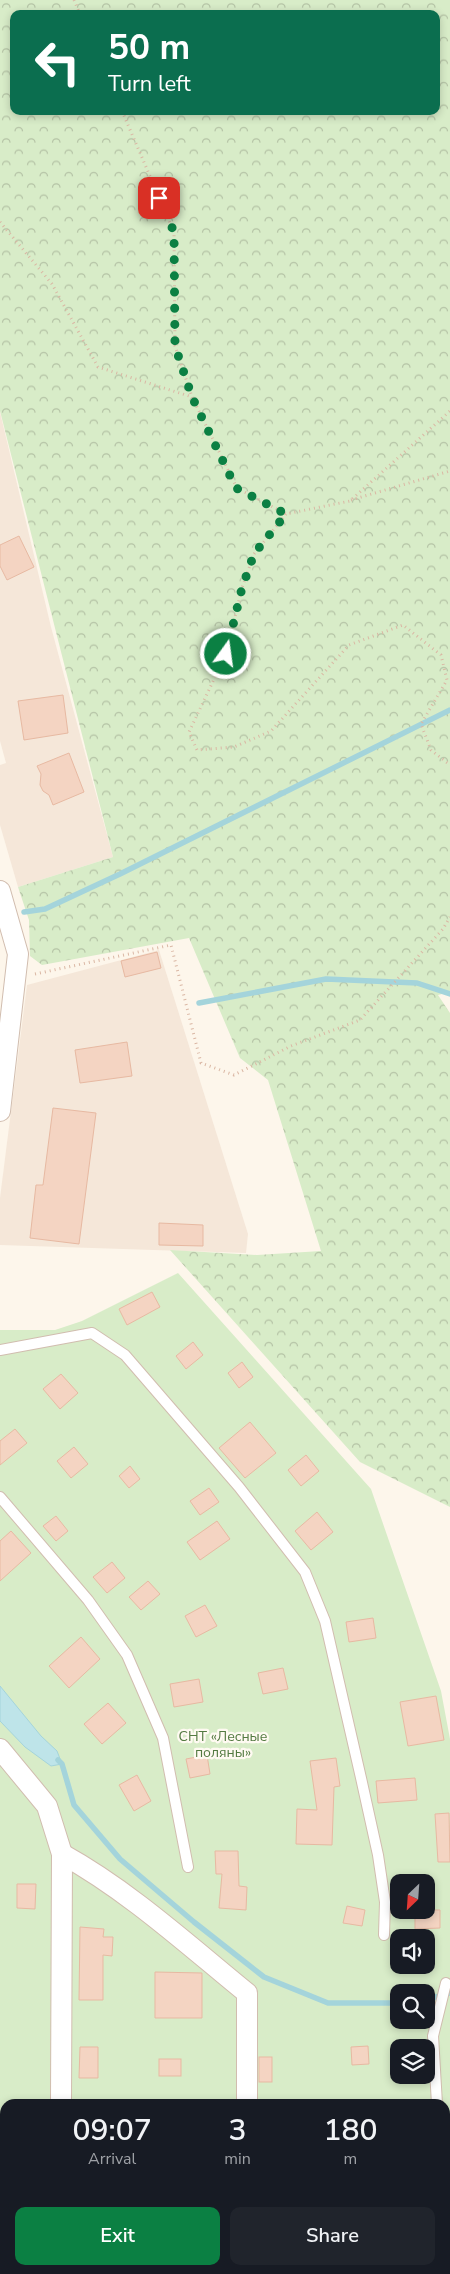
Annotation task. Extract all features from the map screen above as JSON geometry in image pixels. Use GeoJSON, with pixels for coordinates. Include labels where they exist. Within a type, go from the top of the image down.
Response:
{"type":"FeatureCollection","features":[{"type":"Feature","properties":{"kind":"street"},"geometry":{"type":"LineString","coordinates":[[0,891],[18,954],[0,1111]]}},
{"type":"Feature","properties":{"kind":"street"},"geometry":{"type":"LineString","coordinates":[[0,1749],[47,1806],[62,1854],[61,2099]]}},
{"type":"Feature","properties":{"kind":"street"},"geometry":{"type":"LineString","coordinates":[[62,1854],[90,1870],[146,1911],[248,1993],[247,2099]]}},
{"type":"Feature","properties":{"kind":"lane"},"geometry":{"type":"LineString","coordinates":[[0,1350],[92,1333],[125,1355],[240,1487],[305,1572],[324,1621],[378,1855],[385,1902],[384,1935]]}},
{"type":"Feature","properties":{"kind":"lane"},"geometry":{"type":"LineString","coordinates":[[0,1497],[88,1600],[127,1655],[163,1738],[188,1867]]}},
{"type":"Feature","properties":{"kind":"lane"},"geometry":{"type":"LineString","coordinates":[[437,2099],[433,2036],[446,1982]]}},
{"type":"Feature","properties":{"kind":"path"},"geometry":{"type":"LineString","coordinates":[[124,115],[174,232],[175,346],[192,397],[236,488],[286,514]]}},
{"type":"Feature","properties":{"kind":"path"},"geometry":{"type":"LineString","coordinates":[[0,222],[52,284],[98,367],[192,397]]}},
{"type":"Feature","properties":{"kind":"path"},"geometry":{"type":"LineString","coordinates":[[350,500],[450,411]]}},
{"type":"Feature","properties":{"kind":"path"},"geometry":{"type":"LineString","coordinates":[[450,471],[350,500],[286,514],[254,554],[242,588],[226,654],[189,732],[197,750],[234,747],[271,731],[349,645],[403,625],[441,655],[447,680],[421,724],[431,750],[450,765]]}},
{"type":"Feature","properties":{"kind":"path"},"geometry":{"type":"LineString","coordinates":[[15,978],[171,944],[201,1062],[234,1075],[291,1046],[360,1020],[444,929],[450,918]]}},
{"type":"Feature","properties":{"kind":"path"},"geometry":{"type":"LineString","coordinates":[[444,929],[450,931]]}},
{"type":"Feature","properties":{"kind":"shaded area"},"geometry":{"type":"Polygon","coordinates":[[[0,412],[51,627],[113,857],[18,887],[0,825],[0,765],[6,763],[0,741],[0,412]]]}},
{"type":"Feature","properties":{"kind":"shaded area"},"geometry":{"type":"Polygon","coordinates":[[[159,950],[248,1234],[246,1253],[0,1245],[0,1198],[27,985],[159,950]]]}},
{"type":"Feature","properties":{"kind":"green space"},"geometry":{"type":"Polygon","coordinates":[[[0,0],[450,0],[450,992],[438,995],[450,1013],[450,1507],[360,1462],[170,1250],[257,1255],[321,1251],[268,1080],[240,1058],[189,938],[42,965],[30,956],[29,920],[18,887],[113,857],[0,411],[0,0]]]}},
{"type":"Feature","properties":{"kind":"green space","name":"СНТ «Лесные поляны»"},"geometry":{"type":"Polygon","coordinates":[[[178,1273],[371,1489],[441,1691],[450,1739],[450,2099],[0,2099],[0,1330],[55,1330],[82,1321],[178,1273]]]}},
{"type":"Feature","properties":{"kind":"water"},"geometry":{"type":"Polygon","coordinates":[[[0,1686],[41,1736],[57,1751],[62,1764],[51,1766],[25,1747],[0,1721],[0,1686]]]}},
{"type":"Feature","properties":{"kind":"building"},"geometry":{"type":"Polygon","coordinates":[[[19,536],[34,567],[7,580],[0,566],[0,545],[19,536]]]}},
{"type":"Feature","properties":{"kind":"building"},"geometry":{"type":"Polygon","coordinates":[[[63,695],[68,733],[24,740],[18,701],[63,695]]]}},
{"type":"Feature","properties":{"kind":"building"},"geometry":{"type":"Polygon","coordinates":[[[69,753],[84,792],[53,805],[49,795],[43,791],[40,785],[41,774],[37,766],[69,753]]]}},
{"type":"Feature","properties":{"kind":"building"},"geometry":{"type":"Polygon","coordinates":[[[157,952],[161,968],[125,977],[121,961],[157,952]]]}},
{"type":"Feature","properties":{"kind":"building"},"geometry":{"type":"Polygon","coordinates":[[[127,1042],[132,1076],[80,1083],[75,1050],[127,1042]]]}},
{"type":"Feature","properties":{"kind":"building"},"geometry":{"type":"Polygon","coordinates":[[[53,1108],[96,1113],[79,1244],[30,1238],[36,1185],[43,1185],[53,1108]]]}},
{"type":"Feature","properties":{"kind":"building"},"geometry":{"type":"Polygon","coordinates":[[[159,1223],[203,1225],[203,1246],[159,1245],[159,1223]]]}},
{"type":"Feature","properties":{"kind":"building"},"geometry":{"type":"Polygon","coordinates":[[[152,1292],[160,1307],[127,1325],[119,1309],[152,1292]]]}},
{"type":"Feature","properties":{"kind":"building"},"geometry":{"type":"Polygon","coordinates":[[[193,1342],[203,1355],[186,1369],[176,1356],[193,1342]]]}},
{"type":"Feature","properties":{"kind":"building"},"geometry":{"type":"Polygon","coordinates":[[[242,1362],[253,1377],[239,1388],[228,1373],[242,1362]]]}},
{"type":"Feature","properties":{"kind":"building"},"geometry":{"type":"Polygon","coordinates":[[[61,1374],[78,1393],[60,1409],[43,1389],[61,1374]]]}},
{"type":"Feature","properties":{"kind":"building"},"geometry":{"type":"Polygon","coordinates":[[[250,1422],[276,1453],[245,1478],[219,1448],[250,1422]]]}},
{"type":"Feature","properties":{"kind":"building"},"geometry":{"type":"Polygon","coordinates":[[[15,1429],[27,1443],[0,1465],[0,1441],[15,1429]]]}},
{"type":"Feature","properties":{"kind":"building"},"geometry":{"type":"Polygon","coordinates":[[[74,1447],[88,1464],[71,1478],[57,1461],[74,1447]]]}},
{"type":"Feature","properties":{"kind":"building"},"geometry":{"type":"Polygon","coordinates":[[[306,1455],[319,1471],[301,1486],[288,1470],[306,1455]]]}},
{"type":"Feature","properties":{"kind":"building"},"geometry":{"type":"Polygon","coordinates":[[[130,1466],[140,1479],[129,1488],[119,1476],[130,1466]]]}},
{"type":"Feature","properties":{"kind":"building"},"geometry":{"type":"Polygon","coordinates":[[[209,1488],[219,1502],[200,1515],[190,1501],[209,1488]]]}},
{"type":"Feature","properties":{"kind":"building"},"geometry":{"type":"Polygon","coordinates":[[[317,1512],[333,1532],[311,1550],[295,1531],[317,1512]]]}},
{"type":"Feature","properties":{"kind":"building"},"geometry":{"type":"Polygon","coordinates":[[[56,1516],[68,1531],[56,1541],[43,1526],[56,1516]]]}},
{"type":"Feature","properties":{"kind":"building"},"geometry":{"type":"Polygon","coordinates":[[[217,1521],[230,1539],[200,1560],[187,1542],[217,1521]]]}},
{"type":"Feature","properties":{"kind":"building"},"geometry":{"type":"Polygon","coordinates":[[[11,1531],[31,1553],[0,1581],[0,1541],[11,1531]]]}},
{"type":"Feature","properties":{"kind":"building"},"geometry":{"type":"Polygon","coordinates":[[[112,1562],[125,1578],[107,1593],[93,1577],[112,1562]]]}},
{"type":"Feature","properties":{"kind":"building"},"geometry":{"type":"Polygon","coordinates":[[[148,1581],[160,1594],[141,1610],[129,1597],[148,1581]]]}},
{"type":"Feature","properties":{"kind":"building"},"geometry":{"type":"Polygon","coordinates":[[[205,1605],[217,1626],[196,1637],[185,1616],[205,1605]]]}},
{"type":"Feature","properties":{"kind":"building"},"geometry":{"type":"Polygon","coordinates":[[[373,1618],[376,1638],[349,1642],[346,1622],[373,1618]]]}},
{"type":"Feature","properties":{"kind":"building"},"geometry":{"type":"Polygon","coordinates":[[[81,1637],[100,1659],[69,1688],[49,1666],[81,1637]]]}},
{"type":"Feature","properties":{"kind":"building"},"geometry":{"type":"Polygon","coordinates":[[[283,1668],[288,1689],[263,1694],[258,1673],[283,1668]]]}},
{"type":"Feature","properties":{"kind":"building"},"geometry":{"type":"Polygon","coordinates":[[[199,1679],[203,1702],[174,1707],[170,1684],[199,1679]]]}},
{"type":"Feature","properties":{"kind":"building"},"geometry":{"type":"Polygon","coordinates":[[[436,1696],[444,1740],[408,1746],[400,1702],[436,1696]]]}},
{"type":"Feature","properties":{"kind":"building"},"geometry":{"type":"Polygon","coordinates":[[[108,1703],[126,1723],[102,1744],[84,1724],[108,1703]]]}},
{"type":"Feature","properties":{"kind":"building"},"geometry":{"type":"Polygon","coordinates":[[[207,1755],[210,1774],[190,1778],[186,1759],[207,1755]]]}},
{"type":"Feature","properties":{"kind":"building"},"geometry":{"type":"Polygon","coordinates":[[[336,1758],[340,1786],[334,1787],[332,1845],[296,1844],[297,1809],[317,1810],[310,1761],[336,1758]]]}},
{"type":"Feature","properties":{"kind":"building"},"geometry":{"type":"Polygon","coordinates":[[[137,1775],[151,1801],[134,1811],[119,1785],[137,1775]]]}},
{"type":"Feature","properties":{"kind":"building"},"geometry":{"type":"Polygon","coordinates":[[[415,1778],[417,1800],[378,1803],[376,1781],[415,1778]]]}},
{"type":"Feature","properties":{"kind":"building"},"geometry":{"type":"Polygon","coordinates":[[[449,1813],[450,1862],[438,1862],[435,1814],[449,1813]]]}},
{"type":"Feature","properties":{"kind":"building"},"geometry":{"type":"Polygon","coordinates":[[[215,1851],[238,1851],[239,1886],[247,1887],[246,1910],[219,1908],[222,1874],[216,1874],[215,1851]]]}},
{"type":"Feature","properties":{"kind":"building"},"geometry":{"type":"Polygon","coordinates":[[[17,1884],[36,1884],[35,1909],[17,1908],[17,1884]]]}},
{"type":"Feature","properties":{"kind":"building"},"geometry":{"type":"Polygon","coordinates":[[[347,1906],[365,1910],[362,1926],[343,1923],[347,1906]]]}},
{"type":"Feature","properties":{"kind":"building"},"geometry":{"type":"Polygon","coordinates":[[[435,1910],[440,1910],[440,1928],[415,1929],[415,1919],[435,1919],[435,1910]]]}},
{"type":"Feature","properties":{"kind":"building"},"geometry":{"type":"Polygon","coordinates":[[[80,1927],[104,1929],[103,1937],[113,1937],[112,1956],[103,1955],[103,2000],[79,2000],[80,1927]]]}},
{"type":"Feature","properties":{"kind":"building"},"geometry":{"type":"Polygon","coordinates":[[[155,1972],[202,1973],[202,2018],[155,2018],[155,1972]]]}},
{"type":"Feature","properties":{"kind":"building"},"geometry":{"type":"Polygon","coordinates":[[[368,2046],[369,2064],[352,2065],[351,2047],[368,2046]]]}},
{"type":"Feature","properties":{"kind":"building"},"geometry":{"type":"Polygon","coordinates":[[[80,2047],[98,2047],[98,2078],[79,2078],[80,2047]]]}},
{"type":"Feature","properties":{"kind":"building"},"geometry":{"type":"Polygon","coordinates":[[[259,2057],[272,2057],[272,2082],[259,2082],[259,2057]]]}},
{"type":"Feature","properties":{"kind":"building"},"geometry":{"type":"Polygon","coordinates":[[[159,2059],[181,2059],[181,2076],[159,2076],[159,2059]]]}},
{"type":"Feature","properties":{"kind":"waterway"},"geometry":{"type":"LineString","coordinates":[[24,912],[45,909],[120,874],[450,710]]}},
{"type":"Feature","properties":{"kind":"waterway"},"geometry":{"type":"LineString","coordinates":[[199,1003],[326,979],[417,983],[450,994]]}},
{"type":"Feature","properties":{"kind":"waterway"},"geometry":{"type":"LineString","coordinates":[[58,1760],[62,1764],[74,1805],[120,1859],[194,1922],[264,1977],[328,2003],[390,2003]]}},
{"type":"Feature","properties":{"kind":"waterway"},"geometry":{"type":"LineString","coordinates":[[435,1997],[450,1993]]}},
{"type":"Feature","properties":{"kind":"route"},"geometry":{"type":"LineString","coordinates":[[159,198],[174,232],[175,346],[192,397],[236,488],[286,514],[254,554],[242,588],[226,654]]}}]}
